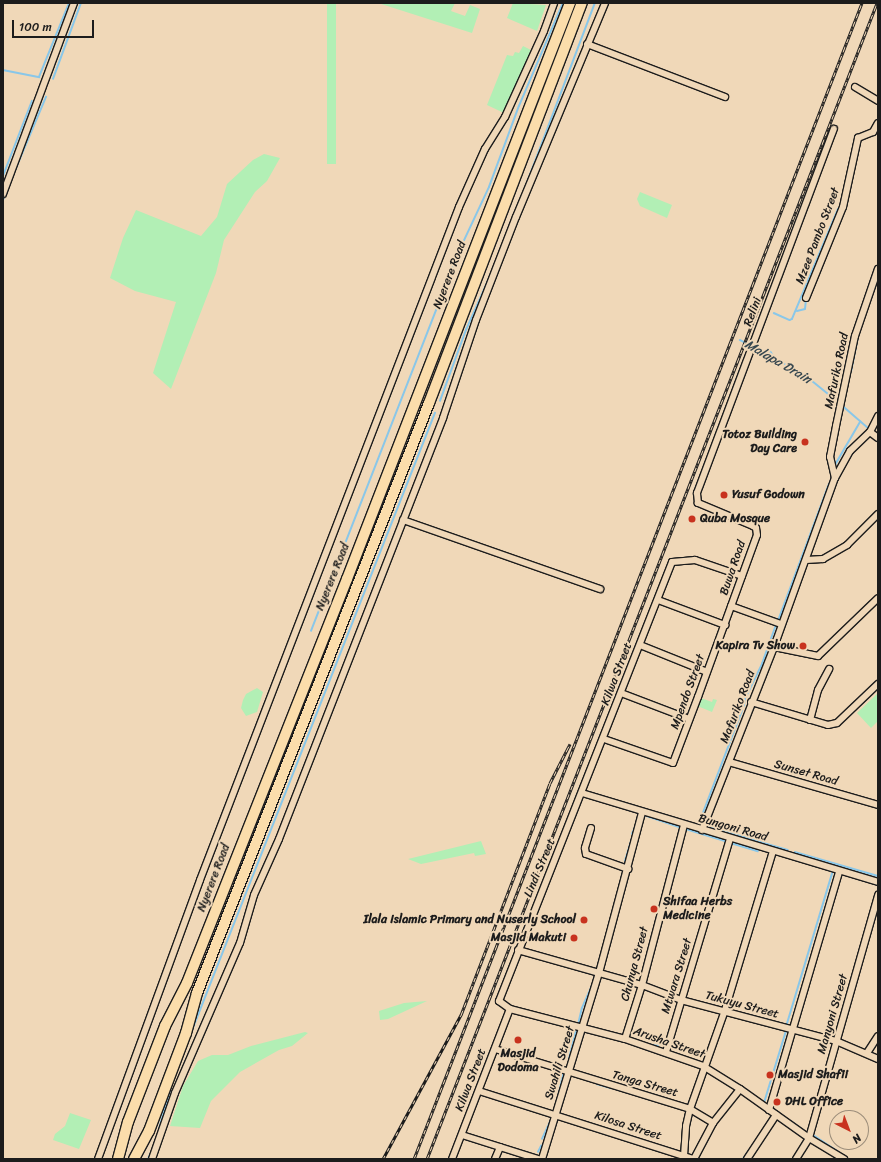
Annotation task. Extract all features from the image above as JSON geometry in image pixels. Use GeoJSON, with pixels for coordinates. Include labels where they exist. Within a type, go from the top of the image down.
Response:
{"type":"FeatureCollection","features":[{"type":"Feature","properties":{"kind":"highway","name":"Nyerere Road"},"geometry":{"type":"LineString","coordinates":[[118,1159],[128,1122],[165,1026],[187,983],[347,579],[570,3]]}},
{"type":"Feature","properties":{"kind":"highway"},"geometry":{"type":"LineString","coordinates":[[134,1159],[149,1131],[186,1033],[197,993],[429,403],[582,3]]}},
{"type":"Feature","properties":{"kind":"street"},"geometry":{"type":"LineString","coordinates":[[3,194],[74,3]]}},
{"type":"Feature","properties":{"kind":"street"},"geometry":{"type":"LineString","coordinates":[[98,1159],[200,880],[459,207],[485,149],[505,117],[544,31],[554,3]]}},
{"type":"Feature","properties":{"kind":"street"},"geometry":{"type":"LineString","coordinates":[[152,1159],[175,1093],[237,950],[254,895],[282,831],[443,418],[478,313],[587,44],[606,3]]}},
{"type":"Feature","properties":{"kind":"street"},"geometry":{"type":"LineString","coordinates":[[587,44],[725,96]]}},
{"type":"Feature","properties":{"kind":"street"},"geometry":{"type":"LineString","coordinates":[[855,87],[878,101]]}},
{"type":"Feature","properties":{"kind":"street","name":"Mzee Pambo Street"},"geometry":{"type":"LineString","coordinates":[[806,298],[845,201],[858,138],[873,132],[878,123]]}},
{"type":"Feature","properties":{"kind":"street","name":"Relini"},"geometry":{"type":"LineString","coordinates":[[698,504],[697,493],[724,418],[834,129]]}},
{"type":"Feature","properties":{"kind":"street","name":"Mafuriko Road"},"geometry":{"type":"LineString","coordinates":[[835,478],[830,456],[834,434],[855,336],[878,269]]}},
{"type":"Feature","properties":{"kind":"street","name":"Mafuriko Road"},"geometry":{"type":"LineString","coordinates":[[702,830],[751,702],[774,647],[781,624],[806,560],[835,478],[850,451],[870,432],[877,417]]}},
{"type":"Feature","properties":{"kind":"street"},"geometry":{"type":"LineString","coordinates":[[870,432],[878,438]]}},
{"type":"Feature","properties":{"kind":"street","name":"Buwa Road"},"geometry":{"type":"LineString","coordinates":[[698,504],[756,528],[757,535],[732,606]]}},
{"type":"Feature","properties":{"kind":"street"},"geometry":{"type":"LineString","coordinates":[[806,560],[822,559],[847,545],[878,514]]}},
{"type":"Feature","properties":{"kind":"street"},"geometry":{"type":"LineString","coordinates":[[403,520],[600,589]]}},
{"type":"Feature","properties":{"kind":"street","name":"Kilwa Street"},"geometry":{"type":"LineString","coordinates":[[582,793],[672,562],[695,560],[742,576]]}},
{"type":"Feature","properties":{"kind":"street"},"geometry":{"type":"LineString","coordinates":[[774,647],[818,656],[878,598]]}},
{"type":"Feature","properties":{"kind":"street"},"geometry":{"type":"LineString","coordinates":[[658,600],[725,625]]}},
{"type":"Feature","properties":{"kind":"street"},"geometry":{"type":"LineString","coordinates":[[732,606],[781,624]]}},
{"type":"Feature","properties":{"kind":"street","name":"Mpendo Street"},"geometry":{"type":"LineString","coordinates":[[604,739],[673,763],[732,606]]}},
{"type":"Feature","properties":{"kind":"street"},"geometry":{"type":"LineString","coordinates":[[640,645],[707,672]]}},
{"type":"Feature","properties":{"kind":"street"},"geometry":{"type":"LineString","coordinates":[[810,720],[818,690],[829,669]]}},
{"type":"Feature","properties":{"kind":"street"},"geometry":{"type":"LineString","coordinates":[[751,702],[828,725],[837,723],[878,684]]}},
{"type":"Feature","properties":{"kind":"street"},"geometry":{"type":"LineString","coordinates":[[621,693],[689,719]]}},
{"type":"Feature","properties":{"kind":"street","name":"Sunset Road"},"geometry":{"type":"LineString","coordinates":[[729,762],[878,805]]}},
{"type":"Feature","properties":{"kind":"street","name":"Bungoni Road"},"geometry":{"type":"LineString","coordinates":[[582,793],[642,813],[730,838],[839,872],[878,882]]}},
{"type":"Feature","properties":{"kind":"street","name":"Lindi Street"},"geometry":{"type":"LineString","coordinates":[[510,1009],[499,1001],[518,950],[582,793]]}},
{"type":"Feature","properties":{"kind":"street"},"geometry":{"type":"LineString","coordinates":[[599,973],[642,813]]}},
{"type":"Feature","properties":{"kind":"street","name":"Chunya Street"},"geometry":{"type":"LineString","coordinates":[[625,1040],[642,985],[684,825]]}},
{"type":"Feature","properties":{"kind":"street"},"geometry":{"type":"LineString","coordinates":[[591,828],[585,848],[586,854],[628,869]]}},
{"type":"Feature","properties":{"kind":"street","name":"Mtwara Street"},"geometry":{"type":"LineString","coordinates":[[666,1052],[730,838]]}},
{"type":"Feature","properties":{"kind":"street"},"geometry":{"type":"LineString","coordinates":[[684,1156],[686,1126],[690,1109],[703,1066],[725,1010],[773,851]]}},
{"type":"Feature","properties":{"kind":"street"},"geometry":{"type":"LineString","coordinates":[[769,1110],[839,872]]}},
{"type":"Feature","properties":{"kind":"street","name":"Manyoni Street"},"geometry":{"type":"LineString","coordinates":[[796,1159],[809,1138],[878,895]]}},
{"type":"Feature","properties":{"kind":"street","name":"Tukuyu Street"},"geometry":{"type":"LineString","coordinates":[[518,950],[642,985],[681,1000],[725,1010],[792,1030],[836,1041],[878,1059]]}},
{"type":"Feature","properties":{"kind":"street","name":"Swahili Street"},"geometry":{"type":"LineString","coordinates":[[542,1159],[599,973]]}},
{"type":"Feature","properties":{"kind":"street","name":"Kilwa Street"},"geometry":{"type":"LineString","coordinates":[[452,1159],[510,1009]]}},
{"type":"Feature","properties":{"kind":"street","name":"Arusha Street"},"geometry":{"type":"LineString","coordinates":[[510,1009],[666,1052],[703,1066],[740,1089],[809,1138],[844,1159]]}},
{"type":"Feature","properties":{"kind":"street"},"geometry":{"type":"LineString","coordinates":[[867,1053],[878,1036]]}},
{"type":"Feature","properties":{"kind":"street","name":"Tanga Street"},"geometry":{"type":"LineString","coordinates":[[495,1049],[568,1073],[690,1109],[713,1123]]}},
{"type":"Feature","properties":{"kind":"street"},"geometry":{"type":"LineString","coordinates":[[694,1159],[713,1123],[740,1089]]}},
{"type":"Feature","properties":{"kind":"street","name":"Kilosa Street"},"geometry":{"type":"LineString","coordinates":[[479,1091],[694,1159]]}},
{"type":"Feature","properties":{"kind":"street"},"geometry":{"type":"LineString","coordinates":[[747,1159],[776,1115]]}},
{"type":"Feature","properties":{"kind":"street"},"geometry":{"type":"LineString","coordinates":[[462,1135],[538,1159]]}},
{"type":"Feature","properties":{"kind":"street"},"geometry":{"type":"LineString","coordinates":[[495,1159],[500,1147]]}},
{"type":"Feature","properties":{"kind":"green space"},"geometry":{"type":"Polygon","coordinates":[[[327,3],[336,3],[336,164],[327,164],[327,3]]]}},
{"type":"Feature","properties":{"kind":"green space"},"geometry":{"type":"Polygon","coordinates":[[[378,3],[455,3],[451,11],[465,16],[470,5],[480,9],[472,33],[378,3]]]}},
{"type":"Feature","properties":{"kind":"green space"},"geometry":{"type":"Polygon","coordinates":[[[513,3],[546,5],[537,31],[507,18],[513,3]]]}},
{"type":"Feature","properties":{"kind":"green space"},"geometry":{"type":"Polygon","coordinates":[[[523,46],[531,50],[504,113],[487,105],[507,55],[513,56],[515,52],[519,53],[523,46]]]}},
{"type":"Feature","properties":{"kind":"green space"},"geometry":{"type":"Polygon","coordinates":[[[264,154],[280,158],[267,181],[255,192],[224,240],[216,273],[171,389],[153,373],[176,302],[135,291],[110,278],[123,238],[136,210],[201,236],[217,217],[227,184],[253,160],[264,154]]]}},
{"type":"Feature","properties":{"kind":"green space"},"geometry":{"type":"Polygon","coordinates":[[[640,192],[672,205],[667,218],[640,206],[637,199],[640,192]]]}},
{"type":"Feature","properties":{"kind":"green space"},"geometry":{"type":"Polygon","coordinates":[[[257,688],[263,692],[257,712],[246,716],[241,708],[243,700],[246,694],[257,688]]]}},
{"type":"Feature","properties":{"kind":"green space"},"geometry":{"type":"Polygon","coordinates":[[[878,693],[878,721],[871,728],[857,713],[878,693]]]}},
{"type":"Feature","properties":{"kind":"green space"},"geometry":{"type":"Polygon","coordinates":[[[698,697],[712,702],[713,699],[717,700],[712,712],[695,705],[698,697]]]}},
{"type":"Feature","properties":{"kind":"green space"},"geometry":{"type":"Polygon","coordinates":[[[481,841],[486,854],[475,856],[474,853],[421,864],[408,859],[481,841]]]}},
{"type":"Feature","properties":{"kind":"green space"},"geometry":{"type":"Polygon","coordinates":[[[427,1001],[388,1019],[380,1020],[379,1011],[404,1003],[427,1001]]]}},
{"type":"Feature","properties":{"kind":"green space"},"geometry":{"type":"Polygon","coordinates":[[[305,1032],[308,1033],[292,1046],[279,1050],[240,1072],[211,1101],[200,1128],[170,1126],[183,1086],[198,1061],[212,1055],[228,1055],[251,1046],[305,1032]]]}},
{"type":"Feature","properties":{"kind":"green space"},"geometry":{"type":"Polygon","coordinates":[[[70,1113],[91,1120],[79,1149],[53,1140],[55,1134],[65,1126],[70,1113]]]}},
{"type":"Feature","properties":{"kind":"waterway"},"geometry":{"type":"LineString","coordinates":[[3,70],[39,77],[69,3]]}},
{"type":"Feature","properties":{"kind":"waterway"},"geometry":{"type":"LineString","coordinates":[[53,79],[81,3]]}},
{"type":"Feature","properties":{"kind":"waterway"},"geometry":{"type":"LineString","coordinates":[[311,631],[460,249],[489,187],[519,106],[563,3]]}},
{"type":"Feature","properties":{"kind":"waterway"},"geometry":{"type":"LineString","coordinates":[[525,188],[595,3]]}},
{"type":"Feature","properties":{"kind":"waterway"},"geometry":{"type":"LineString","coordinates":[[11,180],[46,97]]}},
{"type":"Feature","properties":{"kind":"waterway"},"geometry":{"type":"LineString","coordinates":[[3,176],[32,101]]}},
{"type":"Feature","properties":{"kind":"waterway"},"geometry":{"type":"LineString","coordinates":[[3,200],[5,195]]}},
{"type":"Feature","properties":{"kind":"waterway"},"geometry":{"type":"LineString","coordinates":[[774,313],[790,320],[792,319],[838,209]]}},
{"type":"Feature","properties":{"kind":"waterway"},"geometry":{"type":"LineString","coordinates":[[807,288],[817,262]]}},
{"type":"Feature","properties":{"kind":"waterway"},"geometry":{"type":"LineString","coordinates":[[440,401],[466,330],[492,272]]}},
{"type":"Feature","properties":{"kind":"waterway"},"geometry":{"type":"LineString","coordinates":[[797,311],[805,309],[806,300]]}},
{"type":"Feature","properties":{"kind":"waterway"},"geometry":{"type":"LineString","coordinates":[[851,372],[859,332]]}},
{"type":"Feature","properties":{"kind":"waterway","name":"Malapa Drain"},"geometry":{"type":"LineString","coordinates":[[740,340],[750,345]]}},
{"type":"Feature","properties":{"kind":"waterway","name":"Malapa Drain"},"geometry":{"type":"LineString","coordinates":[[754,347],[767,354]]}},
{"type":"Feature","properties":{"kind":"waterway","name":"Malapa Drain"},"geometry":{"type":"LineString","coordinates":[[768,355],[805,375],[835,399]]}},
{"type":"Feature","properties":{"kind":"waterway","name":"Malapa Drain"},"geometry":{"type":"LineString","coordinates":[[843,406],[869,429]]}},
{"type":"Feature","properties":{"kind":"waterway"},"geometry":{"type":"LineString","coordinates":[[191,1033],[435,413]]}},
{"type":"Feature","properties":{"kind":"waterway"},"geometry":{"type":"LineString","coordinates":[[835,465],[860,422]]}},
{"type":"Feature","properties":{"kind":"waterway"},"geometry":{"type":"LineString","coordinates":[[778,621],[829,484]]}},
{"type":"Feature","properties":{"kind":"waterway"},"geometry":{"type":"LineString","coordinates":[[746,697],[762,664],[776,625]]}},
{"type":"Feature","properties":{"kind":"waterway"},"geometry":{"type":"LineString","coordinates":[[744,706],[745,698]]}},
{"type":"Feature","properties":{"kind":"waterway"},"geometry":{"type":"LineString","coordinates":[[698,826],[742,711]]}},
{"type":"Feature","properties":{"kind":"waterway"},"geometry":{"type":"LineString","coordinates":[[644,815],[682,828]]}},
{"type":"Feature","properties":{"kind":"waterway"},"geometry":{"type":"LineString","coordinates":[[632,834],[636,825]]}},
{"type":"Feature","properties":{"kind":"waterway"},"geometry":{"type":"LineString","coordinates":[[706,826],[788,850]]}},
{"type":"Feature","properties":{"kind":"waterway"},"geometry":{"type":"LineString","coordinates":[[686,829],[728,842]]}},
{"type":"Feature","properties":{"kind":"waterway"},"geometry":{"type":"LineString","coordinates":[[625,861],[632,838]]}},
{"type":"Feature","properties":{"kind":"waterway"},"geometry":{"type":"LineString","coordinates":[[731,843],[758,851]]}},
{"type":"Feature","properties":{"kind":"waterway"},"geometry":{"type":"LineString","coordinates":[[795,852],[878,876]]}},
{"type":"Feature","properties":{"kind":"waterway"},"geometry":{"type":"LineString","coordinates":[[786,1027],[832,874]]}},
{"type":"Feature","properties":{"kind":"waterway"},"geometry":{"type":"LineString","coordinates":[[578,1025],[582,1008],[593,983]]}},
{"type":"Feature","properties":{"kind":"waterway"},"geometry":{"type":"LineString","coordinates":[[569,1059],[576,1030]]}},
{"type":"Feature","properties":{"kind":"waterway"},"geometry":{"type":"LineString","coordinates":[[764,1103],[786,1031]]}},
{"type":"Feature","properties":{"kind":"waterway"},"geometry":{"type":"LineString","coordinates":[[647,1044],[658,1046]]}},
{"type":"Feature","properties":{"kind":"waterway"},"geometry":{"type":"LineString","coordinates":[[558,1097],[563,1076],[565,1077]]}},
{"type":"Feature","properties":{"kind":"waterway"},"geometry":{"type":"LineString","coordinates":[[597,1084],[611,1088]]}},
{"type":"Feature","properties":{"kind":"waterway"},"geometry":{"type":"LineString","coordinates":[[159,1129],[170,1090]]}},
{"type":"Feature","properties":{"kind":"waterway"},"geometry":{"type":"LineString","coordinates":[[542,1139],[551,1120]]}},
{"type":"Feature","properties":{"kind":"waterway"},"geometry":{"type":"LineString","coordinates":[[791,1121],[802,1129]]}},
{"type":"Feature","properties":{"kind":"waterway"},"geometry":{"type":"LineString","coordinates":[[812,1134],[839,1152]]}},
{"type":"Feature","properties":{"kind":"waterway"},"geometry":{"type":"LineString","coordinates":[[148,1159],[154,1146]]}},
{"type":"Feature","properties":{"kind":"waterway"},"geometry":{"type":"LineString","coordinates":[[538,1152],[541,1146]]}},
{"type":"Feature","properties":{"kind":"waterway"},"geometry":{"type":"LineString","coordinates":[[743,1159],[748,1152]]}},
{"type":"Feature","properties":{"kind":"railway"},"geometry":{"type":"LineString","coordinates":[[414,1159],[862,3]]}},
{"type":"Feature","properties":{"kind":"railway"},"geometry":{"type":"LineString","coordinates":[[427,1159],[877,3]]}},
{"type":"Feature","properties":{"kind":"railway"},"geometry":{"type":"LineString","coordinates":[[383,1159],[461,1015],[550,783],[570,744]]}},
{"type":"Feature","properties":{"kind":"place","name":"Totoz Building Day Care"},"geometry":{"type":"Point","coordinates":[805,442]}},
{"type":"Feature","properties":{"kind":"place","name":"Yusuf Godown"},"geometry":{"type":"Point","coordinates":[724,495]}},
{"type":"Feature","properties":{"kind":"place","name":"Quba Mosque"},"geometry":{"type":"Point","coordinates":[692,519]}},
{"type":"Feature","properties":{"kind":"place","name":"Kapira Tv Show"},"geometry":{"type":"Point","coordinates":[803,646]}},
{"type":"Feature","properties":{"kind":"place","name":"Shifaa Herbs Medicine"},"geometry":{"type":"Point","coordinates":[654,909]}},
{"type":"Feature","properties":{"kind":"place","name":"Ilala Islamic Primary and Nuserly School"},"geometry":{"type":"Point","coordinates":[584,920]}},
{"type":"Feature","properties":{"kind":"place","name":"Masjid Makuti"},"geometry":{"type":"Point","coordinates":[574,938]}},
{"type":"Feature","properties":{"kind":"place","name":"Masjid Dodoma"},"geometry":{"type":"Point","coordinates":[518,1040]}},
{"type":"Feature","properties":{"kind":"place","name":"Masjid Shafii"},"geometry":{"type":"Point","coordinates":[770,1075]}},
{"type":"Feature","properties":{"kind":"place","name":"DHL Office"},"geometry":{"type":"Point","coordinates":[777,1102]}}]}
